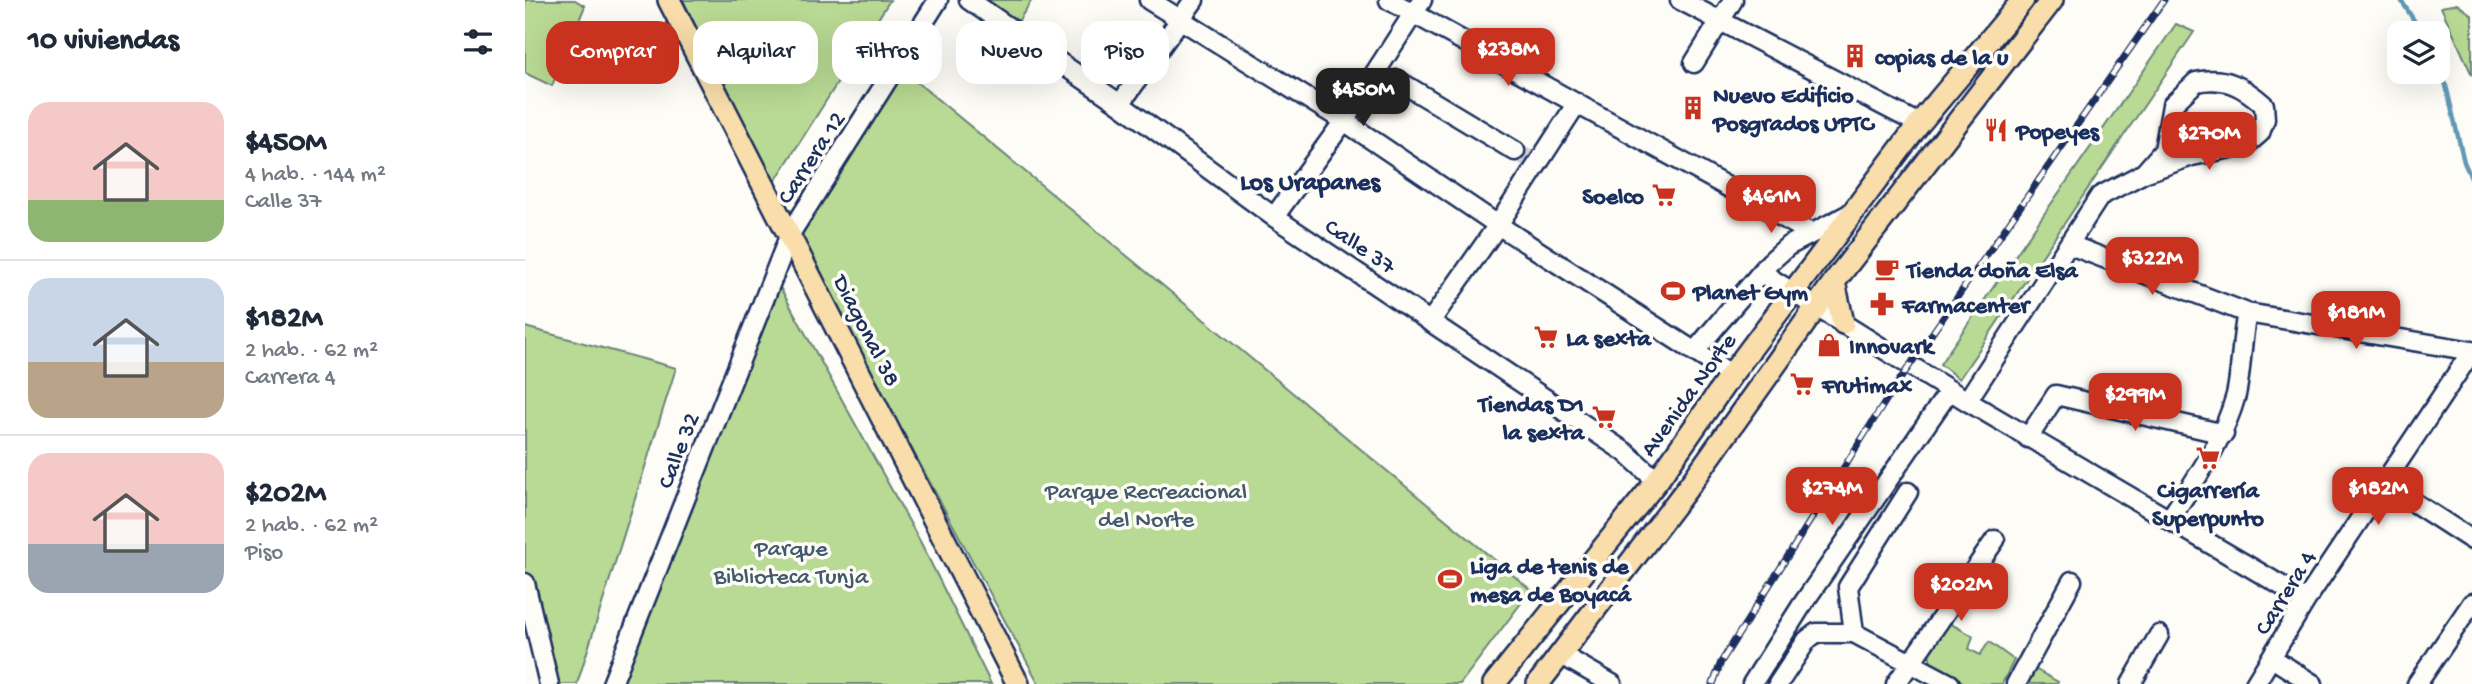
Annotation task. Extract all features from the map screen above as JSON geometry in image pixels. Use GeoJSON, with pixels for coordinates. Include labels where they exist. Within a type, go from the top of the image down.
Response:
{"type":"FeatureCollection","features":[{"type":"Feature","properties":{"kind":"main road","name":"Diagonal 38"},"geometry":{"type":"LineString","coordinates":[[669,0],[1018,684]]}},
{"type":"Feature","properties":{"kind":"main road","name":"Avenida Norte"},"geometry":{"type":"LineString","coordinates":[[1494,684],[1657,481],[1731,375],[1919,124],[2023,0]]}},
{"type":"Feature","properties":{"kind":"main road"},"geometry":{"type":"LineString","coordinates":[[1538,684],[1692,482],[1834,282],[2052,0]]}},
{"type":"Feature","properties":{"kind":"main road"},"geometry":{"type":"LineString","coordinates":[[1834,282],[1843,323]]}},
{"type":"Feature","properties":{"kind":"street","name":"Carrera 12"},"geometry":{"type":"LineString","coordinates":[[786,227],[939,0]]}},
{"type":"Feature","properties":{"kind":"street","name":"Calle 37"},"geometry":{"type":"LineString","coordinates":[[969,0],[1120,104],[1274,216],[1625,453],[1657,481]]}},
{"type":"Feature","properties":{"kind":"street"},"geometry":{"type":"LineString","coordinates":[[1149,0],[1344,121],[1498,225],[1731,375]]}},
{"type":"Feature","properties":{"kind":"street"},"geometry":{"type":"LineString","coordinates":[[1120,104],[1194,0]]}},
{"type":"Feature","properties":{"kind":"street"},"geometry":{"type":"LineString","coordinates":[[1389,0],[1418,7],[1577,103],[1811,233]]}},
{"type":"Feature","properties":{"kind":"street"},"geometry":{"type":"LineString","coordinates":[[1679,0],[1919,124]]}},
{"type":"Feature","properties":{"kind":"street"},"geometry":{"type":"LineString","coordinates":[[1694,63],[1733,0]]}},
{"type":"Feature","properties":{"kind":"street"},"geometry":{"type":"LineString","coordinates":[[1274,216],[1344,121],[1418,7]]}},
{"type":"Feature","properties":{"kind":"street"},"geometry":{"type":"LineString","coordinates":[[1397,80],[1527,158]]}},
{"type":"Feature","properties":{"kind":"street"},"geometry":{"type":"LineString","coordinates":[[1967,401],[2100,196],[2144,173],[2192,156],[2246,145],[2260,133],[2265,119],[2264,105],[2248,91],[2229,81],[2196,82],[2172,105],[2164,149],[2144,173]]}},
{"type":"Feature","properties":{"kind":"street"},"geometry":{"type":"LineString","coordinates":[[1430,321],[1498,225],[1527,158],[1577,103]]}},
{"type":"Feature","properties":{"kind":"street"},"geometry":{"type":"LineString","coordinates":[[1695,351],[1788,246],[1853,212]]}},
{"type":"Feature","properties":{"kind":"street","name":"Calle 32"},"geometry":{"type":"LineString","coordinates":[[612,684],[786,227]]}},
{"type":"Feature","properties":{"kind":"street"},"geometry":{"type":"LineString","coordinates":[[2070,245],[2247,313],[2472,351]]}},
{"type":"Feature","properties":{"kind":"street"},"geometry":{"type":"LineString","coordinates":[[1762,273],[2028,438],[2306,600]]}},
{"type":"Feature","properties":{"kind":"street"},"geometry":{"type":"LineString","coordinates":[[2169,520],[2224,434],[2237,391],[2241,337],[2247,313]]}},
{"type":"Feature","properties":{"kind":"street","name":"Carrera 4"},"geometry":{"type":"LineString","coordinates":[[2255,684],[2306,600],[2472,351]]}},
{"type":"Feature","properties":{"kind":"street"},"geometry":{"type":"LineString","coordinates":[[1752,684],[1802,605],[1950,390]]}},
{"type":"Feature","properties":{"kind":"street"},"geometry":{"type":"LineString","coordinates":[[2028,438],[2056,395],[2224,434]]}},
{"type":"Feature","properties":{"kind":"street"},"geometry":{"type":"LineString","coordinates":[[2384,483],[2472,541]]}},
{"type":"Feature","properties":{"kind":"street"},"geometry":{"type":"LineString","coordinates":[[1854,633],[1848,587],[1908,492]]}},
{"type":"Feature","properties":{"kind":"street"},"geometry":{"type":"LineString","coordinates":[[1896,684],[1995,540]]}},
{"type":"Feature","properties":{"kind":"street"},"geometry":{"type":"LineString","coordinates":[[2016,684],[2072,581]]}},
{"type":"Feature","properties":{"kind":"street"},"geometry":{"type":"LineString","coordinates":[[525,583],[528,611],[549,684]]}},
{"type":"Feature","properties":{"kind":"street"},"geometry":{"type":"LineString","coordinates":[[2417,684],[2472,603]]}},
{"type":"Feature","properties":{"kind":"street"},"geometry":{"type":"LineString","coordinates":[[1778,684],[1807,640],[1817,633],[1854,633],[1950,684]]}},
{"type":"Feature","properties":{"kind":"street"},"geometry":{"type":"LineString","coordinates":[[2131,684],[2159,635]]}},
{"type":"Feature","properties":{"kind":"street"},"geometry":{"type":"LineString","coordinates":[[1560,654],[1612,684]]}},
{"type":"Feature","properties":{"kind":"street"},"geometry":{"type":"LineString","coordinates":[[2272,658],[2313,684]]}},
{"type":"Feature","properties":{"kind":"green space"},"geometry":{"type":"Polygon","coordinates":[[[525,0],[575,0],[585,6],[579,21],[546,21],[546,83],[525,73],[525,0]]]}},
{"type":"Feature","properties":{"kind":"green space"},"geometry":{"type":"Polygon","coordinates":[[[683,0],[890,0],[877,21],[832,21],[832,84],[837,84],[772,186],[723,84],[818,84],[818,21],[693,21],[683,0]]]}},
{"type":"Feature","properties":{"kind":"green space"},"geometry":{"type":"Polygon","coordinates":[[[982,0],[1032,0],[1018,21],[1009,21],[982,0]]]}},
{"type":"Feature","properties":{"kind":"green space"},"geometry":{"type":"Polygon","coordinates":[[[2457,4],[2472,15],[2472,75],[2450,27],[2450,21],[2447,21],[2441,7],[2457,4]]]}},
{"type":"Feature","properties":{"kind":"green space"},"geometry":{"type":"Polygon","coordinates":[[[2176,24],[2194,32],[1959,379],[1940,364],[2176,24]]]}},
{"type":"Feature","properties":{"kind":"green space","name":"Parque Recreacional del Norte"},"geometry":{"type":"Polygon","coordinates":[[[892,84],[919,84],[1531,590],[1460,684],[1039,684],[794,231],[820,205],[892,84]]]}},
{"type":"Feature","properties":{"kind":"green space","name":"Parque Biblioteca Tunja"},"geometry":{"type":"Polygon","coordinates":[[[772,273],[921,543],[991,684],[612,684],[772,273]]]}},
{"type":"Feature","properties":{"kind":"green space"},"geometry":{"type":"Polygon","coordinates":[[[525,327],[676,368],[577,684],[558,684],[525,575],[525,327]]]}},
{"type":"Feature","properties":{"kind":"green space"},"geometry":{"type":"Polygon","coordinates":[[[1949,623],[1973,636],[1969,649],[1980,655],[1989,642],[2014,660],[2002,684],[1966,684],[1931,662],[1928,649],[1949,623]]]}},
{"type":"Feature","properties":{"kind":"green space"},"geometry":{"type":"Polygon","coordinates":[[[2033,668],[2058,682],[2057,684],[2023,684],[2033,668]]]}},
{"type":"Feature","properties":{"kind":"waterway"},"geometry":{"type":"LineString","coordinates":[[2401,0],[2414,21]]}},
{"type":"Feature","properties":{"kind":"waterway"},"geometry":{"type":"LineString","coordinates":[[2446,84],[2464,162],[2472,180]]}},
{"type":"Feature","properties":{"kind":"tunnel"},"geometry":{"type":"LineString","coordinates":[[1515,151],[1529,159]]}},
{"type":"Feature","properties":{"kind":"railway"},"geometry":{"type":"LineString","coordinates":[[1713,684],[1721,662],[1892,391],[2164,0]]}},
{"type":"Feature","properties":{"kind":"place","name":"copias de la u"},"geometry":{"type":"Point","coordinates":[1855,56]}},
{"type":"Feature","properties":{"kind":"place","name":"Nuevo Edificio Posgrados UPTC"},"geometry":{"type":"Point","coordinates":[1693,108]}},
{"type":"Feature","properties":{"kind":"place","name":"Popeyes"},"geometry":{"type":"Point","coordinates":[1996,130]}},
{"type":"Feature","properties":{"kind":"place","name":"Soelco"},"geometry":{"type":"Point","coordinates":[1664,195]}},
{"type":"Feature","properties":{"kind":"place","name":"Tienda doña Elsa"},"geometry":{"type":"Point","coordinates":[1887,269]}},
{"type":"Feature","properties":{"kind":"place","name":"Planet Gym"},"geometry":{"type":"Point","coordinates":[1673,291]}},
{"type":"Feature","properties":{"kind":"place","name":"Farmacenter"},"geometry":{"type":"Point","coordinates":[1882,304]}},
{"type":"Feature","properties":{"kind":"place","name":"La sexta"},"geometry":{"type":"Point","coordinates":[1546,337]}},
{"type":"Feature","properties":{"kind":"place","name":"Innovark"},"geometry":{"type":"Point","coordinates":[1829,345]}},
{"type":"Feature","properties":{"kind":"place","name":"Frutimax"},"geometry":{"type":"Point","coordinates":[1802,384]}},
{"type":"Feature","properties":{"kind":"place","name":"Tiendas D1 la sexta"},"geometry":{"type":"Point","coordinates":[1604,417]}},
{"type":"Feature","properties":{"kind":"place","name":"Cigarrería Superpunto"},"geometry":{"type":"Point","coordinates":[2208,458]}},
{"type":"Feature","properties":{"kind":"place","name":"Liga de tenis de mesa de Boyacá"},"geometry":{"type":"Point","coordinates":[1450,579]}},
{"type":"Feature","properties":{"kind":"district","name":"Los Urapanes"},"geometry":{"type":"Point","coordinates":[1310,180]}}]}
